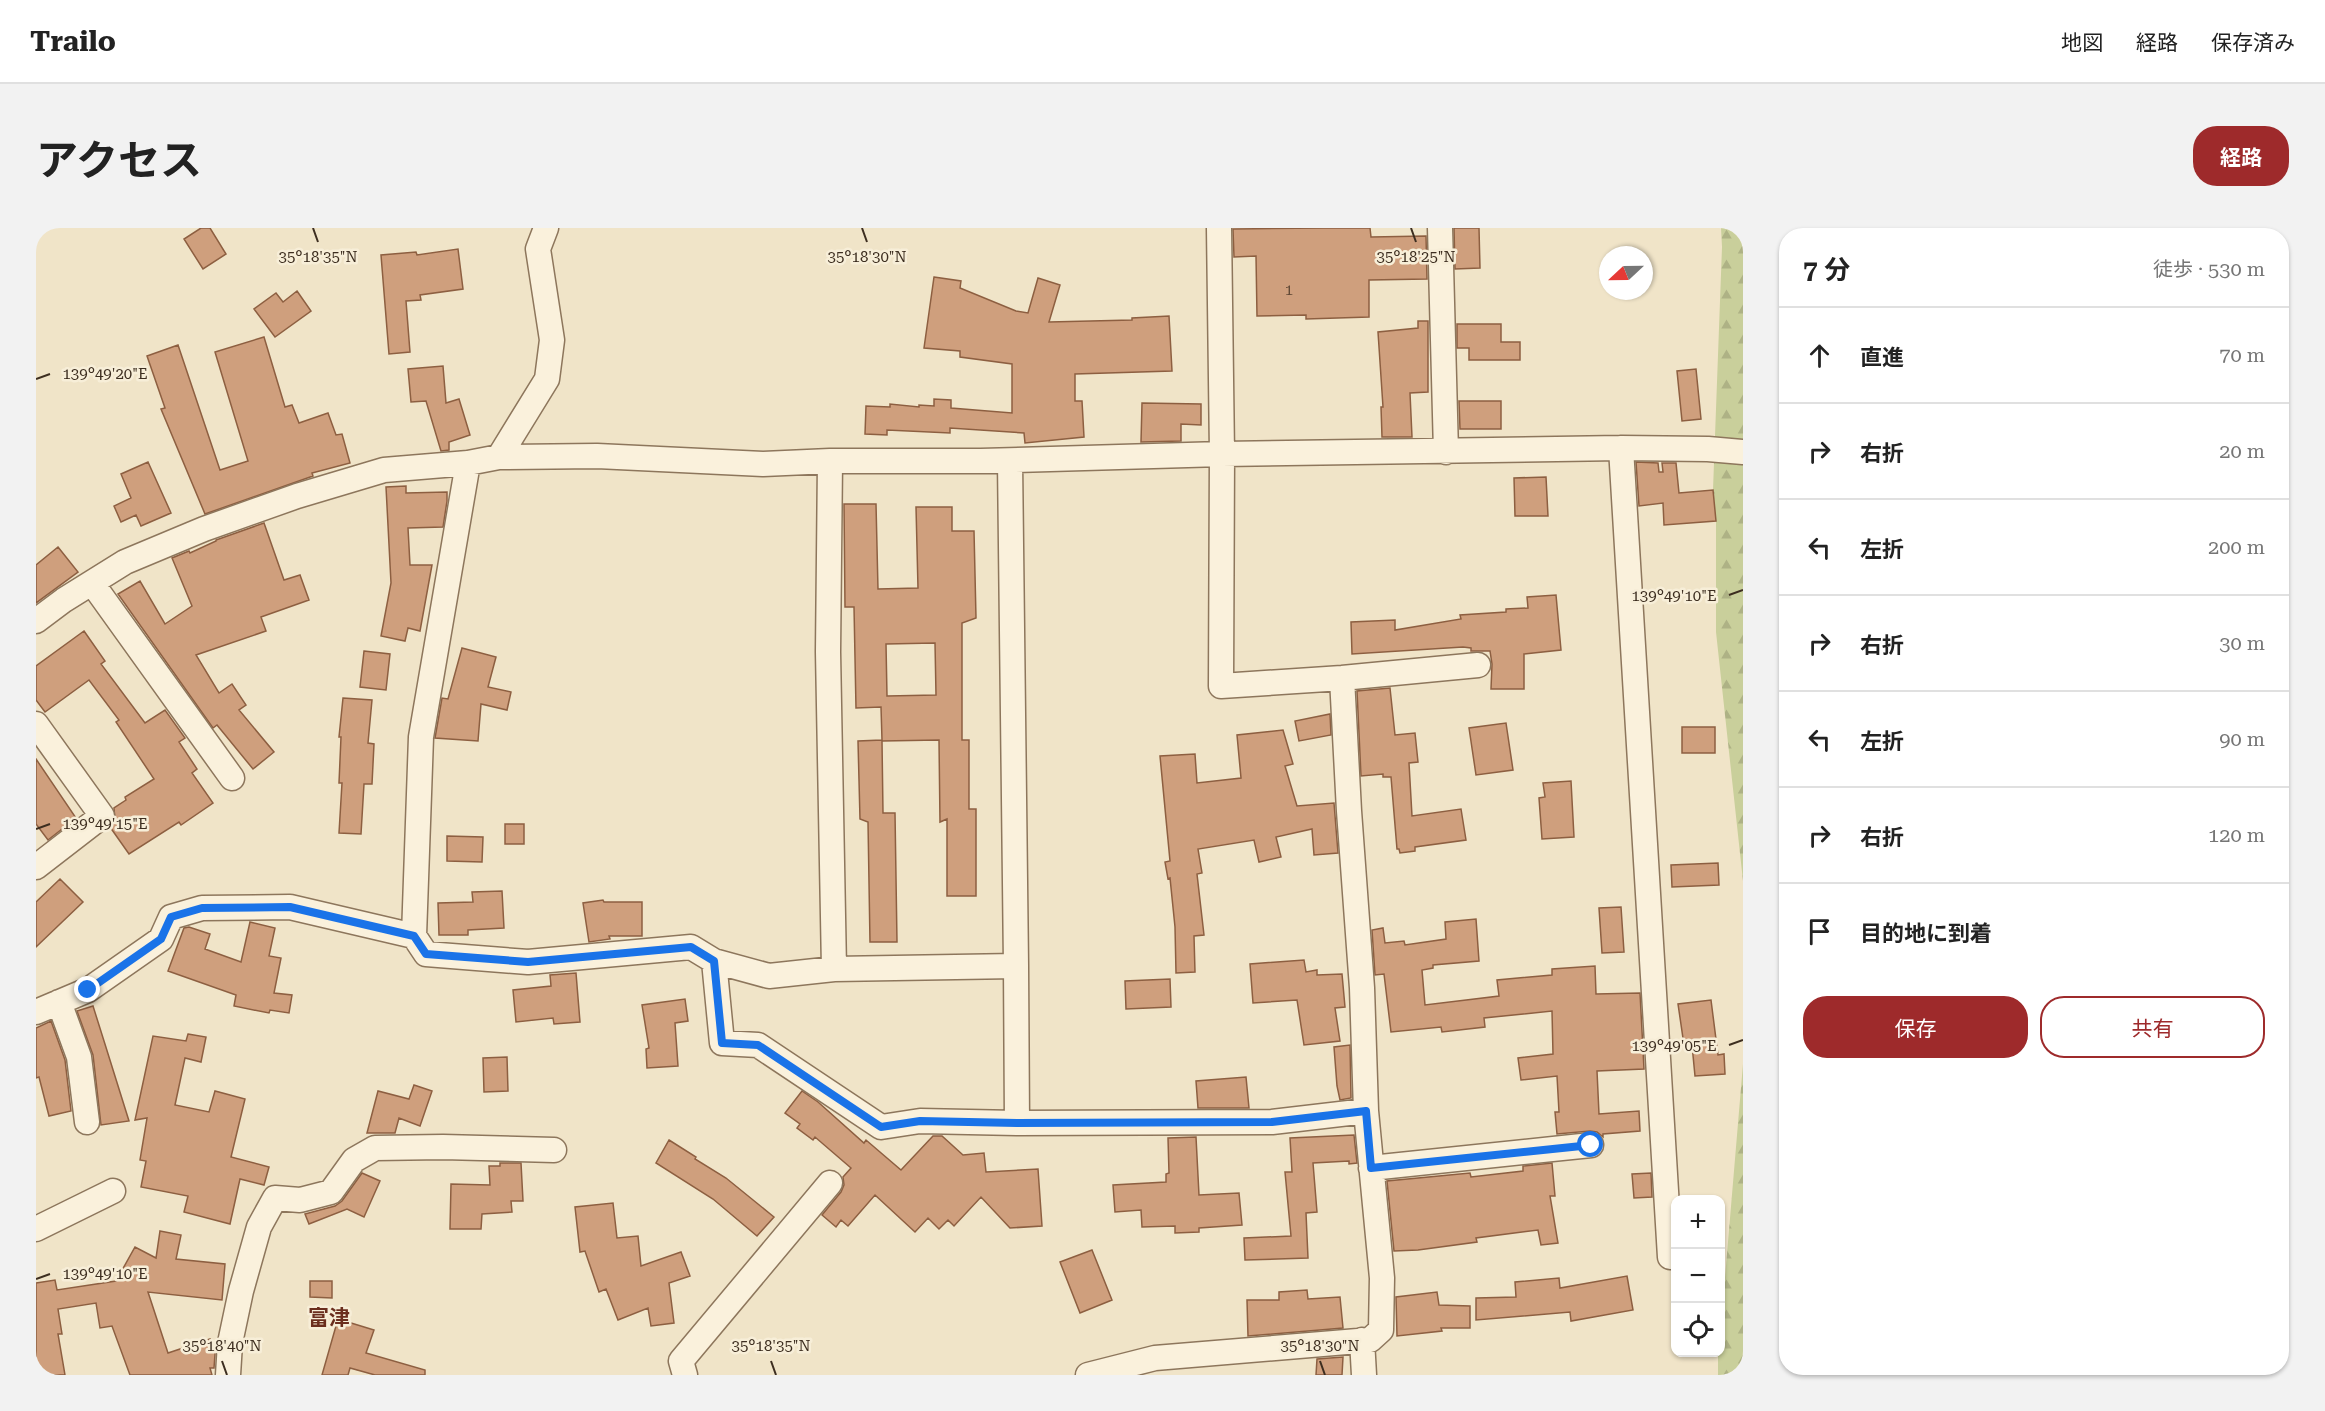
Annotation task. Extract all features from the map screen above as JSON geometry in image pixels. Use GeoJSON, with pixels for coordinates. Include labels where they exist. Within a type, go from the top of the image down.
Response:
{"type":"FeatureCollection","features":[{"type":"Feature","properties":{"kind":"street"},"geometry":{"type":"LineString","coordinates":[[499,457],[547,379],[552,340],[538,249],[546,228]]}},
{"type":"Feature","properties":{"kind":"street"},"geometry":{"type":"LineString","coordinates":[[1219,228],[1222,454],[1221,686],[1342,678],[1478,665]]}},
{"type":"Feature","properties":{"kind":"street"},"geometry":{"type":"LineString","coordinates":[[1440,228],[1446,452]]}},
{"type":"Feature","properties":{"kind":"street"},"geometry":{"type":"LineString","coordinates":[[1621,448],[1670,1257]]}},
{"type":"Feature","properties":{"kind":"street"},"geometry":{"type":"LineString","coordinates":[[36,621],[125,562],[204,529],[297,496],[384,470],[468,463],[499,457],[597,456],[763,464],[1621,448],[1708,449],[1743,452]]}},
{"type":"Feature","properties":{"kind":"street"},"geometry":{"type":"LineString","coordinates":[[830,461],[828,652],[834,969]]}},
{"type":"Feature","properties":{"kind":"street"},"geometry":{"type":"LineString","coordinates":[[1010,461],[1017,1123]]}},
{"type":"Feature","properties":{"kind":"street"},"geometry":{"type":"LineString","coordinates":[[468,463],[421,737],[414,936],[426,954],[528,962],[691,947],[714,961],[769,976],[834,969],[1016,966]]}},
{"type":"Feature","properties":{"kind":"street"},"geometry":{"type":"LineString","coordinates":[[92,583],[232,778]]}},
{"type":"Feature","properties":{"kind":"street"},"geometry":{"type":"LineString","coordinates":[[1088,1375],[1155,1358],[1370,1340],[1381,1330],[1382,1278],[1366,1111],[1362,988],[1342,678]]}},
{"type":"Feature","properties":{"kind":"street"},"geometry":{"type":"LineString","coordinates":[[36,724],[102,816],[36,867]]}},
{"type":"Feature","properties":{"kind":"street"},"geometry":{"type":"LineString","coordinates":[[36,1012],[88,990],[161,939],[171,917],[202,908],[290,907],[414,936]]}},
{"type":"Feature","properties":{"kind":"street"},"geometry":{"type":"LineString","coordinates":[[714,961],[722,1043],[758,1045],[881,1127],[920,1121],[1272,1122],[1366,1111]]}},
{"type":"Feature","properties":{"kind":"street"},"geometry":{"type":"LineString","coordinates":[[59,1002],[79,1057],[87,1122]]}},
{"type":"Feature","properties":{"kind":"street"},"geometry":{"type":"LineString","coordinates":[[1371,1168],[1591,1145]]}},
{"type":"Feature","properties":{"kind":"street"},"geometry":{"type":"LineString","coordinates":[[228,1375],[230,1343],[241,1291],[259,1227],[275,1198],[300,1200],[331,1192],[354,1160],[375,1148],[554,1150]]}},
{"type":"Feature","properties":{"kind":"street"},"geometry":{"type":"LineString","coordinates":[[685,1375],[681,1361],[830,1183]]}},
{"type":"Feature","properties":{"kind":"street"},"geometry":{"type":"LineString","coordinates":[[36,1229],[113,1191]]}},
{"type":"Feature","properties":{"kind":"street"},"geometry":{"type":"LineString","coordinates":[[1362,1340],[1364,1375]]}},
{"type":"Feature","properties":{"kind":"green space"},"geometry":{"type":"Polygon","coordinates":[[[1721,228],[1743,228],[1743,881],[1716,632],[1716,521],[1713,490],[1721,228]]]}},
{"type":"Feature","properties":{"kind":"green space"},"geometry":{"type":"Polygon","coordinates":[[[1743,1064],[1743,1375],[1718,1375],[1718,1357],[1725,1357],[1725,1278],[1743,1064]]]}},
{"type":"Feature","properties":{"kind":"building"},"geometry":{"type":"Polygon","coordinates":[[[201,228],[210,228],[226,254],[203,269],[184,239],[201,228]]]}},
{"type":"Feature","properties":{"kind":"building"},"geometry":{"type":"Polygon","coordinates":[[[1370,228],[1371,237],[1426,236],[1427,279],[1369,280],[1369,317],[1306,319],[1306,315],[1257,316],[1256,256],[1234,257],[1233,229],[1370,228]]]}},
{"type":"Feature","properties":{"kind":"building"},"geometry":{"type":"Polygon","coordinates":[[[1454,228],[1479,228],[1480,268],[1455,269],[1454,228]]]}},
{"type":"Feature","properties":{"kind":"building"},"geometry":{"type":"Polygon","coordinates":[[[458,249],[463,289],[420,295],[421,300],[406,301],[410,352],[389,354],[381,255],[416,252],[417,255],[458,249]]]}},
{"type":"Feature","properties":{"kind":"building"},"geometry":{"type":"Polygon","coordinates":[[[934,277],[961,281],[960,288],[1016,311],[1028,313],[1038,278],[1060,285],[1049,322],[1132,320],[1132,318],[1169,316],[1172,371],[1075,374],[1075,401],[1082,401],[1084,437],[1025,443],[1024,433],[950,428],[950,433],[887,430],[887,435],[865,434],[866,406],[890,407],[890,404],[934,406],[934,399],[951,400],[951,408],[1012,413],[1012,364],[960,357],[960,351],[924,348],[934,277]]]}},
{"type":"Feature","properties":{"kind":"building"},"geometry":{"type":"Polygon","coordinates":[[[297,291],[311,311],[275,337],[254,309],[276,293],[283,302],[297,291]]]}},
{"type":"Feature","properties":{"kind":"building"},"geometry":{"type":"Polygon","coordinates":[[[1418,321],[1428,321],[1428,392],[1410,393],[1412,437],[1382,437],[1381,407],[1383,407],[1378,332],[1418,328],[1418,321]]]}},
{"type":"Feature","properties":{"kind":"building"},"geometry":{"type":"Polygon","coordinates":[[[1457,324],[1501,324],[1501,342],[1520,342],[1520,360],[1469,360],[1469,348],[1457,348],[1457,324]]]}},
{"type":"Feature","properties":{"kind":"building"},"geometry":{"type":"Polygon","coordinates":[[[264,337],[285,407],[292,405],[299,423],[328,413],[336,435],[342,434],[350,463],[312,473],[313,476],[205,514],[161,409],[165,408],[147,356],[178,345],[220,470],[248,461],[215,352],[264,337]]]}},
{"type":"Feature","properties":{"kind":"building"},"geometry":{"type":"Polygon","coordinates":[[[443,366],[446,403],[459,399],[470,435],[449,442],[449,450],[441,451],[426,401],[411,402],[408,369],[443,366]]]}},
{"type":"Feature","properties":{"kind":"building"},"geometry":{"type":"Polygon","coordinates":[[[1696,369],[1701,419],[1682,421],[1677,371],[1696,369]]]}},
{"type":"Feature","properties":{"kind":"building"},"geometry":{"type":"Polygon","coordinates":[[[1459,401],[1501,401],[1501,429],[1460,429],[1459,401]]]}},
{"type":"Feature","properties":{"kind":"building"},"geometry":{"type":"Polygon","coordinates":[[[1142,403],[1201,404],[1201,425],[1181,424],[1181,441],[1141,442],[1142,403]]]}},
{"type":"Feature","properties":{"kind":"building"},"geometry":{"type":"Polygon","coordinates":[[[148,462],[171,513],[141,526],[136,515],[121,522],[114,506],[131,498],[121,474],[148,462]]]}},
{"type":"Feature","properties":{"kind":"building"},"geometry":{"type":"Polygon","coordinates":[[[1636,462],[1658,463],[1659,472],[1663,472],[1662,463],[1676,463],[1679,493],[1713,490],[1716,521],[1664,525],[1663,503],[1639,506],[1636,462]]]}},
{"type":"Feature","properties":{"kind":"building"},"geometry":{"type":"Polygon","coordinates":[[[1546,477],[1548,516],[1515,516],[1514,478],[1546,477]]]}},
{"type":"Feature","properties":{"kind":"building"},"geometry":{"type":"Polygon","coordinates":[[[406,486],[406,493],[447,492],[447,501],[443,527],[408,528],[410,565],[432,565],[420,631],[408,628],[405,641],[381,636],[391,583],[386,487],[406,486]]]}},
{"type":"Feature","properties":{"kind":"building"},"geometry":{"type":"Polygon","coordinates":[[[844,504],[876,504],[878,589],[918,588],[916,507],[952,507],[952,531],[974,531],[976,618],[962,623],[962,740],[969,740],[969,809],[976,809],[976,896],[947,896],[947,819],[940,822],[939,740],[882,741],[883,813],[895,813],[897,942],[870,942],[868,822],[860,819],[858,741],[882,740],[881,707],[856,708],[854,607],[845,607],[844,504]],[[935,643],[886,644],[887,696],[936,695],[935,643]]]}},
{"type":"Feature","properties":{"kind":"building"},"geometry":{"type":"Polygon","coordinates":[[[264,523],[284,580],[300,575],[309,600],[261,617],[266,631],[196,655],[219,693],[232,684],[246,705],[239,710],[274,752],[253,769],[217,725],[213,728],[118,594],[140,581],[165,624],[192,606],[172,558],[264,523]]]}},
{"type":"Feature","properties":{"kind":"building"},"geometry":{"type":"Polygon","coordinates":[[[58,547],[78,572],[36,603],[36,565],[58,547]]]}},
{"type":"Feature","properties":{"kind":"building"},"geometry":{"type":"Polygon","coordinates":[[[1556,595],[1561,650],[1524,654],[1524,689],[1491,689],[1490,651],[1471,651],[1471,648],[1463,647],[1352,654],[1351,622],[1395,620],[1395,630],[1461,619],[1460,615],[1528,608],[1527,597],[1556,595]]]}},
{"type":"Feature","properties":{"kind":"building"},"geometry":{"type":"Polygon","coordinates":[[[84,631],[105,661],[101,664],[145,723],[165,710],[185,738],[179,742],[197,769],[192,773],[213,803],[181,825],[179,822],[129,854],[110,827],[115,821],[114,808],[126,800],[125,797],[154,779],[116,722],[119,720],[89,680],[45,712],[36,700],[36,666],[84,631]]]}},
{"type":"Feature","properties":{"kind":"building"},"geometry":{"type":"Polygon","coordinates":[[[462,648],[496,657],[488,687],[511,692],[507,710],[481,704],[478,741],[435,738],[442,698],[448,699],[462,648]]]}},
{"type":"Feature","properties":{"kind":"building"},"geometry":{"type":"Polygon","coordinates":[[[364,651],[390,654],[386,690],[360,687],[364,651]]]}},
{"type":"Feature","properties":{"kind":"building"},"geometry":{"type":"Polygon","coordinates":[[[1390,688],[1395,735],[1415,733],[1418,762],[1409,763],[1412,816],[1461,809],[1466,840],[1415,847],[1415,851],[1400,853],[1397,849],[1391,777],[1383,777],[1383,774],[1361,776],[1357,691],[1390,688]]]}},
{"type":"Feature","properties":{"kind":"building"},"geometry":{"type":"Polygon","coordinates":[[[343,698],[372,700],[368,743],[374,744],[372,784],[364,784],[361,834],[339,833],[342,783],[339,783],[341,737],[339,737],[343,698]]]}},
{"type":"Feature","properties":{"kind":"building"},"geometry":{"type":"Polygon","coordinates":[[[1330,714],[1331,735],[1299,741],[1295,721],[1330,714]]]}},
{"type":"Feature","properties":{"kind":"building"},"geometry":{"type":"Polygon","coordinates":[[[1506,723],[1513,770],[1476,775],[1469,728],[1506,723]]]}},
{"type":"Feature","properties":{"kind":"building"},"geometry":{"type":"Polygon","coordinates":[[[1682,727],[1715,727],[1715,753],[1682,753],[1682,727]]]}},
{"type":"Feature","properties":{"kind":"building"},"geometry":{"type":"Polygon","coordinates":[[[1283,730],[1293,764],[1285,766],[1297,806],[1334,803],[1338,853],[1314,855],[1312,829],[1276,837],[1281,857],[1259,862],[1254,840],[1198,849],[1202,873],[1197,874],[1204,935],[1194,936],[1195,972],[1176,973],[1175,927],[1170,878],[1168,879],[1165,862],[1170,861],[1160,756],[1195,754],[1197,783],[1241,778],[1237,735],[1283,730]]]}},
{"type":"Feature","properties":{"kind":"building"},"geometry":{"type":"Polygon","coordinates":[[[36,759],[76,818],[48,840],[36,824],[36,759]]]}},
{"type":"Feature","properties":{"kind":"building"},"geometry":{"type":"Polygon","coordinates":[[[1571,781],[1574,837],[1542,839],[1539,798],[1545,797],[1543,783],[1571,781]]]}},
{"type":"Feature","properties":{"kind":"building"},"geometry":{"type":"Polygon","coordinates":[[[505,824],[524,824],[524,844],[505,844],[505,824]]]}},
{"type":"Feature","properties":{"kind":"building"},"geometry":{"type":"Polygon","coordinates":[[[447,836],[483,837],[482,862],[447,861],[447,836]]]}},
{"type":"Feature","properties":{"kind":"building"},"geometry":{"type":"Polygon","coordinates":[[[1718,863],[1719,885],[1672,887],[1671,865],[1718,863]]]}},
{"type":"Feature","properties":{"kind":"building"},"geometry":{"type":"Polygon","coordinates":[[[60,879],[83,902],[36,947],[36,902],[60,879]]]}},
{"type":"Feature","properties":{"kind":"building"},"geometry":{"type":"Polygon","coordinates":[[[502,891],[504,928],[468,930],[468,935],[439,935],[438,903],[473,902],[472,892],[502,891]]]}},
{"type":"Feature","properties":{"kind":"building"},"geometry":{"type":"Polygon","coordinates":[[[603,900],[604,902],[642,902],[642,936],[609,936],[610,939],[589,942],[583,903],[603,900]]]}},
{"type":"Feature","properties":{"kind":"building"},"geometry":{"type":"Polygon","coordinates":[[[1621,907],[1624,952],[1602,953],[1599,908],[1621,907]]]}},
{"type":"Feature","properties":{"kind":"building"},"geometry":{"type":"Polygon","coordinates":[[[1476,919],[1479,961],[1433,965],[1433,968],[1422,970],[1425,1005],[1499,996],[1497,980],[1552,975],[1552,969],[1595,966],[1596,994],[1640,993],[1644,1069],[1597,1071],[1599,1114],[1639,1111],[1640,1131],[1603,1134],[1603,1137],[1597,1132],[1590,1131],[1557,1134],[1555,1112],[1559,1112],[1557,1076],[1521,1080],[1518,1058],[1553,1054],[1552,1011],[1484,1018],[1485,1027],[1442,1032],[1441,1027],[1391,1032],[1384,974],[1375,975],[1372,930],[1383,928],[1385,943],[1404,941],[1405,945],[1446,939],[1445,922],[1476,919]]]}},
{"type":"Feature","properties":{"kind":"building"},"geometry":{"type":"Polygon","coordinates":[[[250,922],[275,928],[269,956],[281,958],[274,993],[292,995],[289,1013],[270,1010],[269,1013],[234,1006],[236,995],[168,971],[184,928],[189,927],[210,934],[205,949],[241,962],[250,922]]]}},
{"type":"Feature","properties":{"kind":"building"},"geometry":{"type":"Polygon","coordinates":[[[1304,960],[1306,972],[1317,970],[1317,975],[1342,974],[1345,1007],[1335,1008],[1340,1041],[1304,1045],[1297,1000],[1253,1003],[1250,964],[1304,960]]]}},
{"type":"Feature","properties":{"kind":"building"},"geometry":{"type":"Polygon","coordinates":[[[576,973],[580,1022],[554,1024],[553,1018],[516,1022],[513,990],[551,986],[550,975],[576,973]]]}},
{"type":"Feature","properties":{"kind":"building"},"geometry":{"type":"Polygon","coordinates":[[[1170,979],[1171,1007],[1126,1009],[1125,981],[1170,979]]]}},
{"type":"Feature","properties":{"kind":"building"},"geometry":{"type":"Polygon","coordinates":[[[685,999],[688,1021],[675,1023],[678,1066],[647,1068],[646,1049],[649,1048],[642,1005],[685,999]]]}},
{"type":"Feature","properties":{"kind":"building"},"geometry":{"type":"Polygon","coordinates":[[[1711,1000],[1718,1055],[1724,1054],[1725,1074],[1695,1076],[1692,1045],[1684,1045],[1678,1004],[1711,1000]]]}},
{"type":"Feature","properties":{"kind":"building"},"geometry":{"type":"Polygon","coordinates":[[[93,1006],[129,1121],[101,1125],[93,1055],[77,1011],[93,1006]]]}},
{"type":"Feature","properties":{"kind":"building"},"geometry":{"type":"Polygon","coordinates":[[[51,1021],[65,1060],[71,1111],[49,1116],[39,1077],[36,1078],[36,1028],[51,1021]]]}},
{"type":"Feature","properties":{"kind":"building"},"geometry":{"type":"Polygon","coordinates":[[[188,1034],[206,1037],[201,1062],[185,1058],[175,1105],[209,1112],[215,1091],[245,1099],[231,1157],[269,1167],[264,1185],[240,1179],[230,1224],[184,1212],[188,1196],[141,1187],[146,1161],[140,1160],[147,1118],[135,1120],[153,1036],[186,1041],[188,1034]]]}},
{"type":"Feature","properties":{"kind":"building"},"geometry":{"type":"Polygon","coordinates":[[[1350,1045],[1351,1098],[1340,1100],[1334,1047],[1350,1045]]]}},
{"type":"Feature","properties":{"kind":"building"},"geometry":{"type":"Polygon","coordinates":[[[507,1057],[508,1091],[484,1092],[483,1058],[507,1057]]]}},
{"type":"Feature","properties":{"kind":"building"},"geometry":{"type":"Polygon","coordinates":[[[1246,1077],[1249,1108],[1198,1108],[1196,1081],[1246,1077]]]}},
{"type":"Feature","properties":{"kind":"building"},"geometry":{"type":"Polygon","coordinates":[[[414,1085],[432,1091],[420,1126],[399,1118],[395,1133],[367,1133],[378,1091],[409,1099],[414,1085]]]}},
{"type":"Feature","properties":{"kind":"building"},"geometry":{"type":"Polygon","coordinates":[[[802,1091],[818,1102],[864,1143],[866,1140],[901,1170],[933,1136],[942,1136],[963,1155],[984,1153],[986,1172],[1038,1169],[1042,1226],[1010,1228],[981,1197],[954,1226],[948,1220],[939,1229],[928,1218],[915,1232],[875,1195],[848,1226],[841,1220],[836,1227],[822,1215],[841,1192],[844,1185],[843,1177],[851,1168],[815,1137],[813,1140],[797,1128],[800,1124],[785,1113],[802,1091]]]}},
{"type":"Feature","properties":{"kind":"building"},"geometry":{"type":"Polygon","coordinates":[[[1354,1135],[1357,1163],[1349,1164],[1349,1161],[1313,1163],[1317,1212],[1306,1213],[1308,1258],[1245,1260],[1244,1238],[1291,1236],[1285,1172],[1292,1172],[1290,1138],[1354,1135]]]}},
{"type":"Feature","properties":{"kind":"building"},"geometry":{"type":"Polygon","coordinates":[[[1196,1137],[1199,1195],[1239,1193],[1242,1225],[1199,1228],[1199,1232],[1175,1233],[1175,1226],[1142,1227],[1141,1210],[1115,1212],[1113,1185],[1166,1182],[1166,1174],[1169,1173],[1168,1138],[1196,1137]]]}},
{"type":"Feature","properties":{"kind":"building"},"geometry":{"type":"Polygon","coordinates":[[[669,1140],[726,1178],[774,1217],[757,1236],[713,1199],[656,1163],[669,1140]]]}},
{"type":"Feature","properties":{"kind":"building"},"geometry":{"type":"Polygon","coordinates":[[[500,1163],[521,1163],[523,1201],[511,1201],[512,1212],[482,1214],[481,1229],[450,1229],[451,1184],[490,1185],[489,1166],[500,1166],[500,1163]]]}},
{"type":"Feature","properties":{"kind":"building"},"geometry":{"type":"Polygon","coordinates":[[[1552,1163],[1555,1196],[1550,1196],[1558,1243],[1541,1245],[1538,1230],[1476,1238],[1477,1242],[1394,1251],[1387,1181],[1470,1173],[1471,1177],[1523,1171],[1523,1166],[1552,1163]]]}},
{"type":"Feature","properties":{"kind":"building"},"geometry":{"type":"Polygon","coordinates":[[[362,1173],[380,1181],[364,1217],[347,1209],[309,1224],[305,1214],[335,1206],[342,1201],[362,1173]]]}},
{"type":"Feature","properties":{"kind":"building"},"geometry":{"type":"Polygon","coordinates":[[[1651,1173],[1652,1197],[1634,1198],[1632,1174],[1651,1173]]]}},
{"type":"Feature","properties":{"kind":"building"},"geometry":{"type":"Polygon","coordinates":[[[613,1203],[617,1238],[638,1236],[641,1266],[681,1252],[690,1276],[669,1283],[674,1323],[651,1326],[648,1308],[618,1320],[606,1289],[599,1292],[585,1251],[580,1252],[575,1207],[613,1203]]]}},
{"type":"Feature","properties":{"kind":"building"},"geometry":{"type":"Polygon","coordinates":[[[160,1231],[181,1235],[176,1259],[225,1264],[222,1300],[148,1292],[168,1353],[210,1339],[215,1354],[214,1368],[210,1368],[212,1375],[130,1375],[112,1326],[100,1328],[96,1303],[58,1309],[62,1334],[58,1334],[65,1375],[36,1375],[36,1283],[55,1280],[57,1290],[116,1281],[135,1247],[156,1258],[160,1231]]]}},
{"type":"Feature","properties":{"kind":"building"},"geometry":{"type":"Polygon","coordinates":[[[1092,1250],[1112,1300],[1080,1313],[1060,1262],[1092,1250]]]}},
{"type":"Feature","properties":{"kind":"building"},"geometry":{"type":"Polygon","coordinates":[[[1627,1276],[1633,1310],[1571,1321],[1570,1312],[1476,1320],[1476,1298],[1516,1297],[1515,1282],[1559,1278],[1560,1288],[1627,1276]]]}},
{"type":"Feature","properties":{"kind":"building"},"geometry":{"type":"Polygon","coordinates":[[[310,1281],[332,1281],[332,1298],[310,1297],[310,1281]]]}},
{"type":"Feature","properties":{"kind":"building"},"geometry":{"type":"Polygon","coordinates":[[[1307,1290],[1308,1299],[1340,1297],[1343,1328],[1248,1336],[1247,1300],[1279,1300],[1279,1292],[1307,1290]]]}},
{"type":"Feature","properties":{"kind":"building"},"geometry":{"type":"Polygon","coordinates":[[[1437,1292],[1439,1305],[1470,1306],[1470,1328],[1441,1328],[1442,1331],[1397,1336],[1396,1297],[1437,1292]]]}},
{"type":"Feature","properties":{"kind":"building"},"geometry":{"type":"Polygon","coordinates":[[[338,1319],[374,1330],[366,1353],[425,1370],[425,1375],[375,1375],[350,1368],[348,1375],[322,1375],[338,1319]]]}},
{"type":"Feature","properties":{"kind":"building"},"geometry":{"type":"Polygon","coordinates":[[[1343,1357],[1342,1375],[1316,1375],[1317,1359],[1343,1357]]]}},
{"type":"Feature","properties":{"kind":"district","name":"富津"},"geometry":{"type":"Point","coordinates":[329,1318]}},
{"type":"Feature","properties":{"kind":"route"},"geometry":{"type":"LineString","coordinates":[[88,990],[161,939],[171,917],[202,908],[290,907],[414,936],[426,954],[528,962],[691,947],[714,961],[722,1043],[758,1045],[881,1127],[920,1121],[1272,1122],[1366,1111],[1371,1168],[1591,1145]]}}]}
